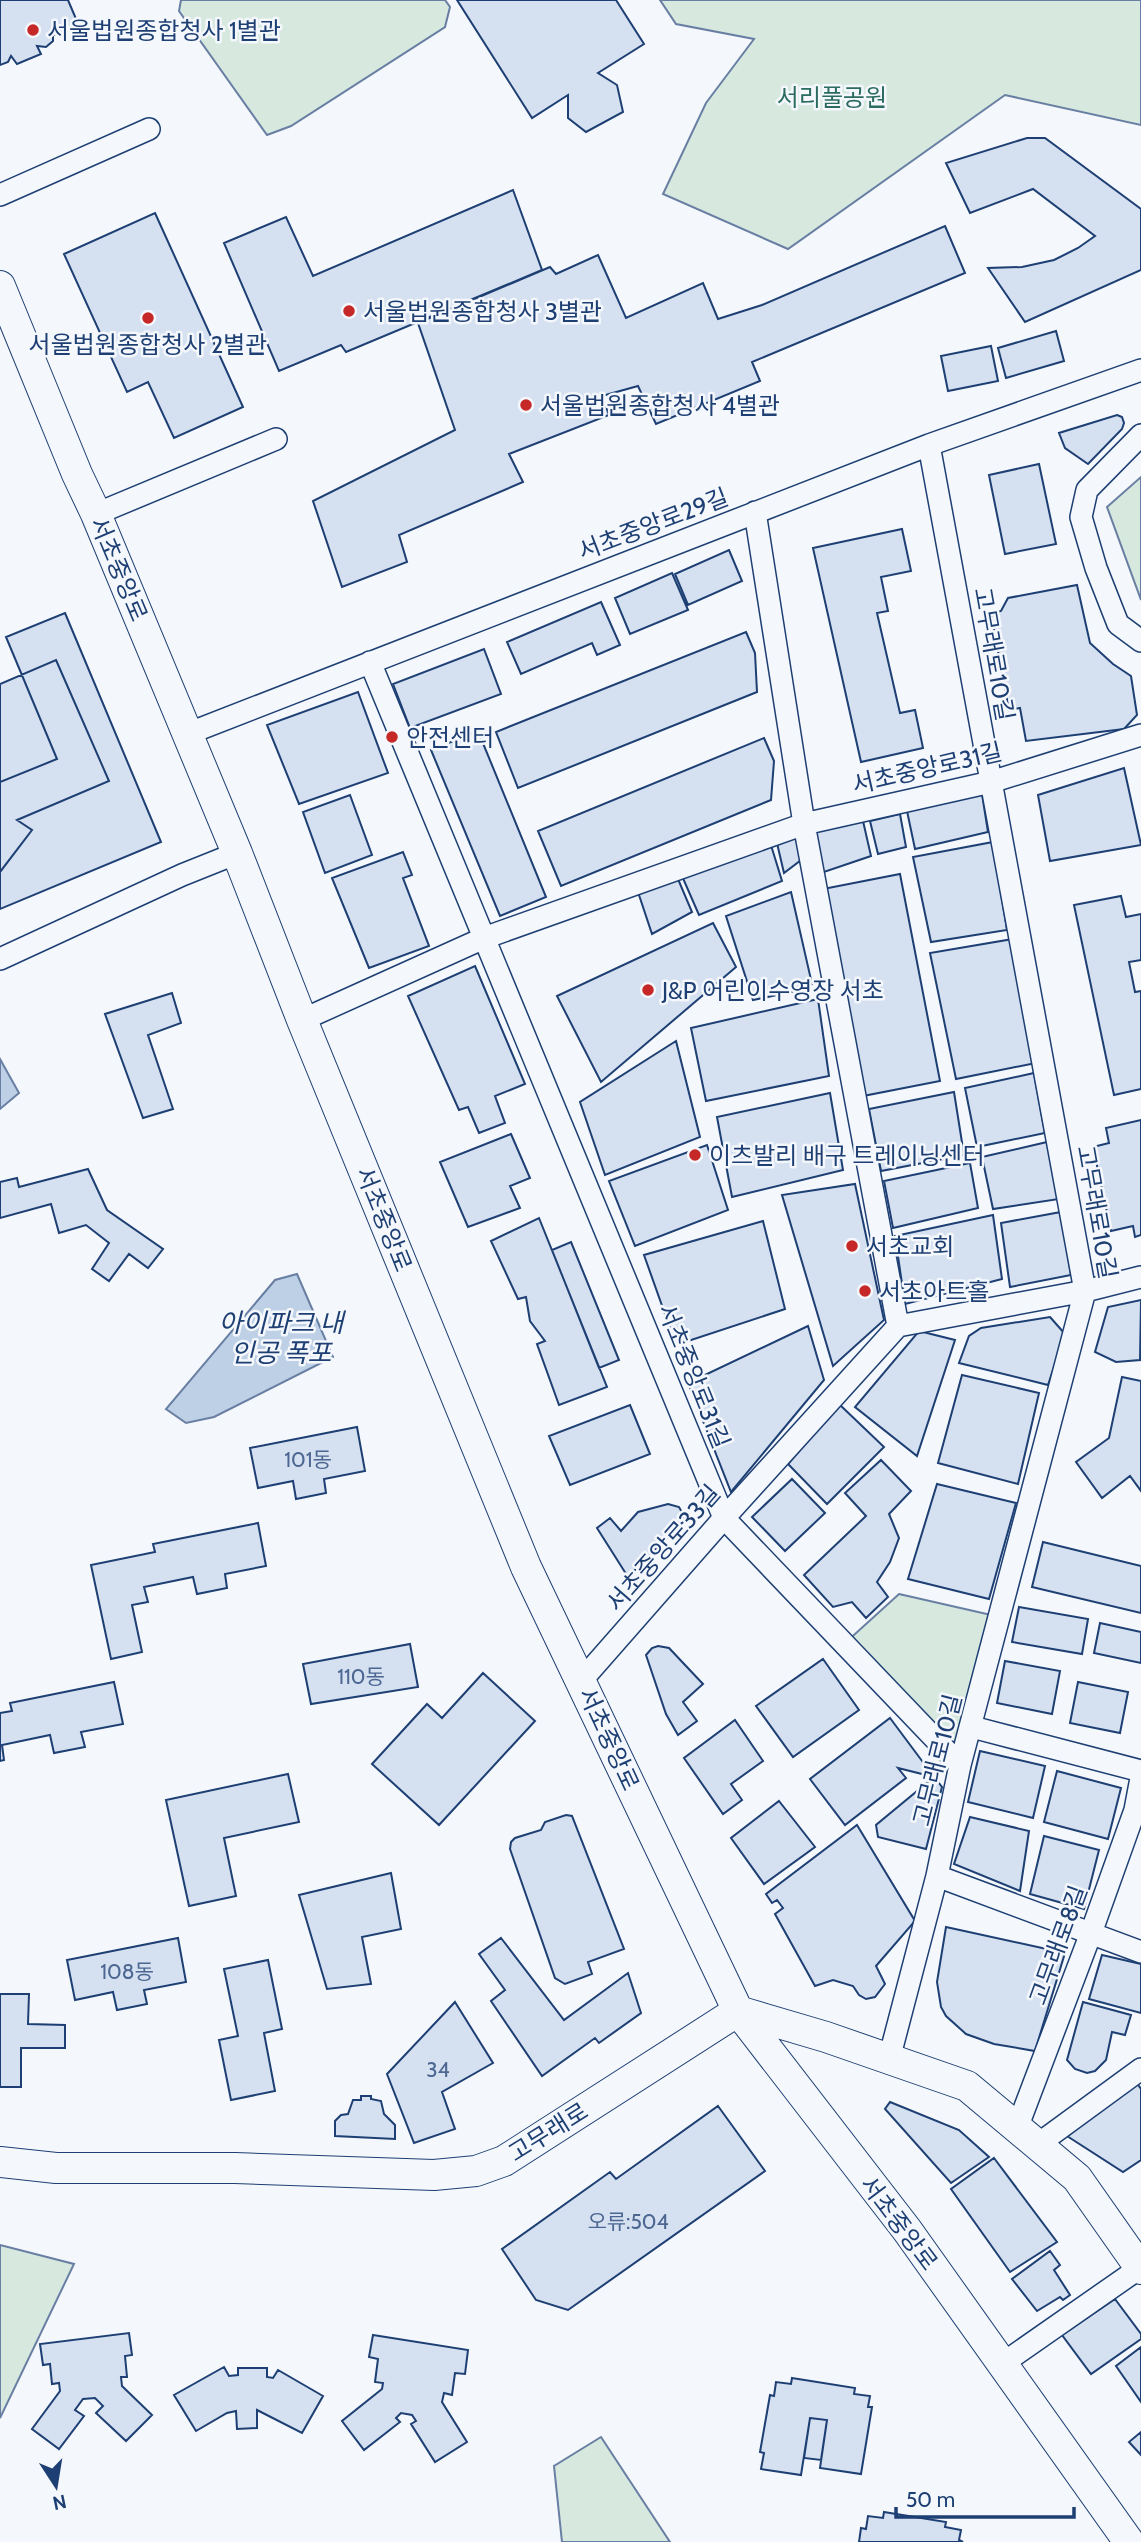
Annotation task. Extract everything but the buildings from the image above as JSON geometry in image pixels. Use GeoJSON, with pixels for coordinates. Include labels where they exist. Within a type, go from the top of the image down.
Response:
{"type":"FeatureCollection","features":[{"type":"Feature","properties":{"kind":"main road","name":"서초중앙로"},"geometry":{"type":"LineString","coordinates":[[0,286],[237,853],[302,1020],[526,1567],[738,2011],[907,2230],[1129,2542]]}},
{"type":"Feature","properties":{"kind":"main road"},"geometry":{"type":"LineString","coordinates":[[738,2011],[967,2086],[1077,2178],[1141,2268]]}},
{"type":"Feature","properties":{"kind":"main road","name":"고무래로"},"geometry":{"type":"LineString","coordinates":[[0,2162],[56,2168],[235,2168],[434,2175],[476,2171],[504,2161],[738,2011]]}},
{"type":"Feature","properties":{"kind":"street"},"geometry":{"type":"LineString","coordinates":[[0,195],[149,129]]}},
{"type":"Feature","properties":{"kind":"street","name":"서초중앙로29길"},"geometry":{"type":"LineString","coordinates":[[187,734],[929,444],[1141,370]]}},
{"type":"Feature","properties":{"kind":"street"},"geometry":{"type":"LineString","coordinates":[[1141,435],[1087,490],[1080,517],[1118,624],[1141,641]]}},
{"type":"Feature","properties":{"kind":"street"},"geometry":{"type":"LineString","coordinates":[[96,514],[276,439]]}},
{"type":"Feature","properties":{"kind":"street","name":"고무래로10길"},"geometry":{"type":"LineString","coordinates":[[889,2060],[937,1876],[960,1765],[1085,1291],[929,444]]}},
{"type":"Feature","properties":{"kind":"street"},"geometry":{"type":"LineString","coordinates":[[755,512],[804,824],[898,1326],[1085,1291],[1141,1277]]}},
{"type":"Feature","properties":{"kind":"street","name":"서초중앙로31길"},"geometry":{"type":"LineString","coordinates":[[370,662],[724,1518],[960,1765]]}},
{"type":"Feature","properties":{"kind":"street","name":"서초중앙로31길"},"geometry":{"type":"LineString","coordinates":[[302,1020],[484,938],[804,824],[991,782],[1141,735]]}},
{"type":"Feature","properties":{"kind":"street"},"geometry":{"type":"LineString","coordinates":[[0,959],[182,875],[237,853]]}},
{"type":"Feature","properties":{"kind":"street","name":"서초중앙로33길"},"geometry":{"type":"LineString","coordinates":[[581,1681],[898,1326]]}},
{"type":"Feature","properties":{"kind":"street"},"geometry":{"type":"LineString","coordinates":[[972,1727],[1141,1771]]}},
{"type":"Feature","properties":{"kind":"street","name":"고무래로8길"},"geometry":{"type":"LineString","coordinates":[[1027,2137],[1091,1933],[1135,1810],[1141,1778]]}},
{"type":"Feature","properties":{"kind":"street"},"geometry":{"type":"LineString","coordinates":[[937,1876],[1141,1952]]}},
{"type":"Feature","properties":{"kind":"street"},"geometry":{"type":"LineString","coordinates":[[1027,2137],[1141,2068]]}},
{"type":"Feature","properties":{"kind":"street"},"geometry":{"type":"LineString","coordinates":[[1002,2364],[1141,2268]]}},
{"type":"Feature","properties":{"kind":"green space"},"geometry":{"type":"Polygon","coordinates":[[[181,0],[445,0],[450,7],[445,27],[291,126],[267,135],[179,11],[181,0]]]}},
{"type":"Feature","properties":{"kind":"green space","name":"서리풀공원"},"geometry":{"type":"Polygon","coordinates":[[[660,0],[1141,0],[1141,125],[1005,95],[788,249],[663,194],[706,103],[754,39],[676,24],[660,0]]]}},
{"type":"Feature","properties":{"kind":"green space"},"geometry":{"type":"Polygon","coordinates":[[[1141,477],[1141,600],[1107,507],[1141,477]]]}},
{"type":"Feature","properties":{"kind":"green space"},"geometry":{"type":"Polygon","coordinates":[[[899,1594],[1000,1617],[960,1765],[844,1644],[899,1594]]]}},
{"type":"Feature","properties":{"kind":"green space"},"geometry":{"type":"Polygon","coordinates":[[[0,2245],[74,2264],[0,2418],[0,2245]]]}},
{"type":"Feature","properties":{"kind":"green space"},"geometry":{"type":"Polygon","coordinates":[[[601,2437],[670,2542],[562,2542],[554,2466],[601,2437]]]}},
{"type":"Feature","properties":{"kind":"water"},"geometry":{"type":"Polygon","coordinates":[[[0,1059],[19,1093],[0,1109],[0,1059]]]}},
{"type":"Feature","properties":{"kind":"water","name":"아이파크 내 인공 폭포"},"geometry":{"type":"Polygon","coordinates":[[[297,1274],[333,1357],[214,1417],[186,1423],[166,1409],[275,1280],[297,1274]]]}},
{"type":"Feature","properties":{"kind":"place","name":"서울법원종합청사 1별관"},"geometry":{"type":"Point","coordinates":[33,30]}},
{"type":"Feature","properties":{"kind":"place","name":"서울법원종합청사 3별관"},"geometry":{"type":"Point","coordinates":[349,311]}},
{"type":"Feature","properties":{"kind":"place","name":"서울법원종합청사 2별관"},"geometry":{"type":"Point","coordinates":[148,318]}},
{"type":"Feature","properties":{"kind":"place","name":"서울법원종합청사 4별관"},"geometry":{"type":"Point","coordinates":[526,405]}},
{"type":"Feature","properties":{"kind":"place","name":"안전센터"},"geometry":{"type":"Point","coordinates":[392,737]}},
{"type":"Feature","properties":{"kind":"place","name":"J&P 어린이수영장 서초"},"geometry":{"type":"Point","coordinates":[648,990]}},
{"type":"Feature","properties":{"kind":"place","name":"이츠발리 배구 트레이닝센터"},"geometry":{"type":"Point","coordinates":[695,1155]}},
{"type":"Feature","properties":{"kind":"place","name":"서초교회"},"geometry":{"type":"Point","coordinates":[852,1246]}},
{"type":"Feature","properties":{"kind":"place","name":"서초아트홀"},"geometry":{"type":"Point","coordinates":[865,1291]}}]}
